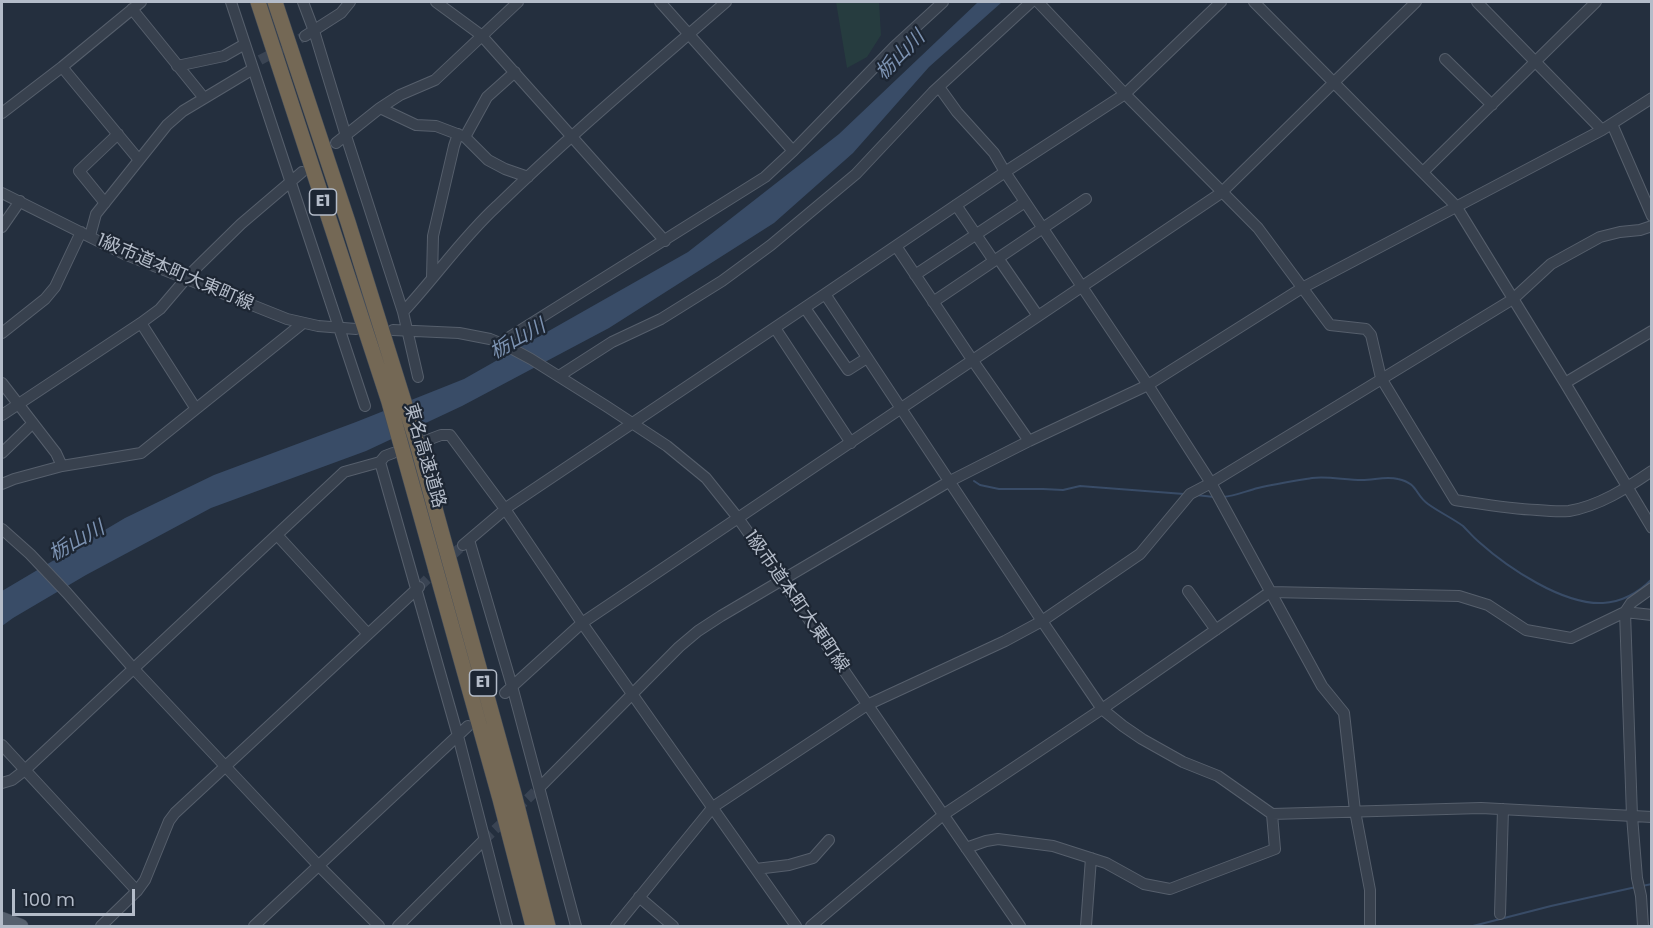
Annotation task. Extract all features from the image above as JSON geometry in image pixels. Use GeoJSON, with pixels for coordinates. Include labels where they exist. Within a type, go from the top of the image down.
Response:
{"type":"FeatureCollection","features":[{"type":"Feature","properties":{"kind":"highway","name":"東名高速道路"},"geometry":{"type":"LineString","coordinates":[[258,2],[395,399],[514,794],[548,927]]}},
{"type":"Feature","properties":{"kind":"highway","name":"東名高速道路"},"geometry":{"type":"LineString","coordinates":[[275,2],[341,200],[395,399]]}},
{"type":"Feature","properties":{"kind":"highway","name":"東名高速道路"},"geometry":{"type":"LineString","coordinates":[[409,444],[533,927]]}},
{"type":"Feature","properties":{"kind":"main road"},"geometry":{"type":"LineString","coordinates":[[2,919],[21,927]]}},
{"type":"Feature","properties":{"kind":"street"},"geometry":{"type":"LineString","coordinates":[[2,113],[141,2]]}},
{"type":"Feature","properties":{"kind":"street"},"geometry":{"type":"LineString","coordinates":[[231,2],[245,44],[255,65],[290,181],[365,406]]}},
{"type":"Feature","properties":{"kind":"street"},"geometry":{"type":"LineString","coordinates":[[303,2],[309,34],[403,312],[418,377]]}},
{"type":"Feature","properties":{"kind":"street"},"geometry":{"type":"LineString","coordinates":[[309,34],[341,13],[350,2]]}},
{"type":"Feature","properties":{"kind":"street"},"geometry":{"type":"LineString","coordinates":[[436,2],[481,35],[665,241]]}},
{"type":"Feature","properties":{"kind":"street"},"geometry":{"type":"LineString","coordinates":[[336,143],[400,95],[435,80],[518,2]]}},
{"type":"Feature","properties":{"kind":"street"},"geometry":{"type":"LineString","coordinates":[[660,2],[793,151]]}},
{"type":"Feature","properties":{"kind":"street"},"geometry":{"type":"LineString","coordinates":[[403,312],[495,207],[726,2]]}},
{"type":"Feature","properties":{"kind":"street"},"geometry":{"type":"LineString","coordinates":[[502,344],[765,177],[894,47],[943,2]]}},
{"type":"Feature","properties":{"kind":"street"},"geometry":{"type":"LineString","coordinates":[[557,375],[612,342],[661,319],[771,246],[856,174],[939,87],[1031,2]]}},
{"type":"Feature","properties":{"kind":"street"},"geometry":{"type":"LineString","coordinates":[[1038,2],[1221,193],[1258,228],[1330,325],[1366,329],[1371,335],[1382,378],[1455,500],[1495,507],[1561,512],[1603,500],[1627,488],[1652,471]]}},
{"type":"Feature","properties":{"kind":"street"},"geometry":{"type":"LineString","coordinates":[[576,927],[540,787],[508,689],[466,543],[505,509],[1005,172],[1125,94],[1221,2]]}},
{"type":"Feature","properties":{"kind":"street"},"geometry":{"type":"LineString","coordinates":[[1254,2],[1456,206],[1652,528]]}},
{"type":"Feature","properties":{"kind":"street"},"geometry":{"type":"LineString","coordinates":[[508,689],[582,623],[1221,193],[1416,2]]}},
{"type":"Feature","properties":{"kind":"street"},"geometry":{"type":"LineString","coordinates":[[1477,2],[1607,127],[1652,216]]}},
{"type":"Feature","properties":{"kind":"street"},"geometry":{"type":"LineString","coordinates":[[1423,172],[1596,2]]}},
{"type":"Feature","properties":{"kind":"street"},"geometry":{"type":"LineString","coordinates":[[132,9],[204,98]]}},
{"type":"Feature","properties":{"kind":"street"},"geometry":{"type":"LineString","coordinates":[[177,66],[224,56],[245,44]]}},
{"type":"Feature","properties":{"kind":"street"},"geometry":{"type":"LineString","coordinates":[[1445,59],[1492,105]]}},
{"type":"Feature","properties":{"kind":"street"},"geometry":{"type":"LineString","coordinates":[[2,333],[45,299],[96,214],[167,125],[183,111],[255,65]]}},
{"type":"Feature","properties":{"kind":"street"},"geometry":{"type":"LineString","coordinates":[[62,67],[139,160]]}},
{"type":"Feature","properties":{"kind":"street"},"geometry":{"type":"LineString","coordinates":[[432,279],[433,236],[454,146],[487,97],[515,72]]}},
{"type":"Feature","properties":{"kind":"street"},"geometry":{"type":"LineString","coordinates":[[939,87],[957,112],[994,153],[1148,385],[1210,483],[1322,686],[1344,713],[1355,811],[1370,890],[1370,927]]}},
{"type":"Feature","properties":{"kind":"street"},"geometry":{"type":"LineString","coordinates":[[540,787],[679,647],[698,631],[781,579],[950,481],[1148,385],[1302,288],[1607,127],[1652,98]]}},
{"type":"Feature","properties":{"kind":"street"},"geometry":{"type":"LineString","coordinates":[[380,108],[417,125],[436,126],[462,135],[488,160],[528,177]]}},
{"type":"Feature","properties":{"kind":"street"},"geometry":{"type":"LineString","coordinates":[[105,203],[79,171],[118,134]]}},
{"type":"Feature","properties":{"kind":"street"},"geometry":{"type":"LineString","coordinates":[[2,415],[160,309],[185,279],[241,224],[302,172]]}},
{"type":"Feature","properties":{"kind":"street","name":"1級市道本町大東町線"},"geometry":{"type":"LineString","coordinates":[[2,193],[124,254],[287,319],[356,329]]}},
{"type":"Feature","properties":{"kind":"street"},"geometry":{"type":"LineString","coordinates":[[933,302],[1086,199]]}},
{"type":"Feature","properties":{"kind":"street"},"geometry":{"type":"LineString","coordinates":[[2,227],[20,201]]}},
{"type":"Feature","properties":{"kind":"street"},"geometry":{"type":"LineString","coordinates":[[915,275],[1025,202]]}},
{"type":"Feature","properties":{"kind":"street"},"geometry":{"type":"LineString","coordinates":[[956,205],[1038,316]]}},
{"type":"Feature","properties":{"kind":"street"},"geometry":{"type":"LineString","coordinates":[[616,927],[713,807],[867,705],[1005,641],[1042,621],[1140,554],[1190,494],[1513,299],[1551,264],[1600,237],[1652,226]]}},
{"type":"Feature","properties":{"kind":"street"},"geometry":{"type":"LineString","coordinates":[[896,246],[972,361],[1029,441]]}},
{"type":"Feature","properties":{"kind":"street"},"geometry":{"type":"LineString","coordinates":[[825,294],[1102,709],[1142,739],[1183,762],[1218,776],[1272,814],[1481,808],[1652,817]]}},
{"type":"Feature","properties":{"kind":"street"},"geometry":{"type":"LineString","coordinates":[[805,308],[848,370],[867,358]]}},
{"type":"Feature","properties":{"kind":"street"},"geometry":{"type":"LineString","coordinates":[[141,323],[196,409]]}},
{"type":"Feature","properties":{"kind":"street"},"geometry":{"type":"LineString","coordinates":[[2,484],[62,466],[141,453],[303,323]]}},
{"type":"Feature","properties":{"kind":"street"},"geometry":{"type":"LineString","coordinates":[[774,328],[851,442]]}},
{"type":"Feature","properties":{"kind":"street","name":"1級市道本町大東町線"},"geometry":{"type":"LineString","coordinates":[[393,330],[459,333],[482,337],[502,344],[557,375],[632,423],[699,472],[720,494],[781,579],[1020,927]]}},
{"type":"Feature","properties":{"kind":"street"},"geometry":{"type":"LineString","coordinates":[[1565,383],[1652,331]]}},
{"type":"Feature","properties":{"kind":"street"},"geometry":{"type":"LineString","coordinates":[[2,383],[56,453],[62,466]]}},
{"type":"Feature","properties":{"kind":"street"},"geometry":{"type":"LineString","coordinates":[[2,453],[33,423]]}},
{"type":"Feature","properties":{"kind":"street"},"geometry":{"type":"LineString","coordinates":[[2,783],[12,780],[25,770],[344,472],[380,462],[385,456],[409,444],[441,435],[450,435],[505,509],[582,623],[796,927]]}},
{"type":"Feature","properties":{"kind":"street"},"geometry":{"type":"LineString","coordinates":[[380,462],[418,588],[507,927]]}},
{"type":"Feature","properties":{"kind":"street"},"geometry":{"type":"LineString","coordinates":[[2,529],[30,554],[67,593],[133,668],[379,927]]}},
{"type":"Feature","properties":{"kind":"street"},"geometry":{"type":"LineString","coordinates":[[277,535],[368,634]]}},
{"type":"Feature","properties":{"kind":"street"},"geometry":{"type":"LineString","coordinates":[[101,927],[145,880],[169,821],[175,813],[418,588]]}},
{"type":"Feature","properties":{"kind":"street"},"geometry":{"type":"LineString","coordinates":[[812,927],[943,815],[1102,709],[1270,592],[1460,596],[1488,605],[1526,630],[1570,638],[1625,612],[1631,603],[1652,588]]}},
{"type":"Feature","properties":{"kind":"street"},"geometry":{"type":"LineString","coordinates":[[1188,591],[1216,630]]}},
{"type":"Feature","properties":{"kind":"street"},"geometry":{"type":"LineString","coordinates":[[1625,612],[1652,615]]}},
{"type":"Feature","properties":{"kind":"street"},"geometry":{"type":"LineString","coordinates":[[1625,612],[1632,816],[1643,927]]}},
{"type":"Feature","properties":{"kind":"street"},"geometry":{"type":"LineString","coordinates":[[254,927],[468,726]]}},
{"type":"Feature","properties":{"kind":"street"},"geometry":{"type":"LineString","coordinates":[[2,745],[137,891]]}},
{"type":"Feature","properties":{"kind":"street"},"geometry":{"type":"LineString","coordinates":[[1500,914],[1503,809]]}},
{"type":"Feature","properties":{"kind":"street"},"geometry":{"type":"LineString","coordinates":[[966,848],[998,839],[1053,846],[1106,863],[1144,884],[1170,889],[1275,849],[1272,814]]}},
{"type":"Feature","properties":{"kind":"street"},"geometry":{"type":"LineString","coordinates":[[398,927],[484,840]]}},
{"type":"Feature","properties":{"kind":"street"},"geometry":{"type":"LineString","coordinates":[[756,869],[789,865],[813,858],[829,840]]}},
{"type":"Feature","properties":{"kind":"street"},"geometry":{"type":"LineString","coordinates":[[1086,927],[1091,858]]}},
{"type":"Feature","properties":{"kind":"street"},"geometry":{"type":"LineString","coordinates":[[639,897],[673,927]]}},
{"type":"Feature","properties":{"kind":"green space"},"geometry":{"type":"Polygon","coordinates":[[[836,2],[879,2],[881,35],[867,57],[847,68],[836,2]]]}},
{"type":"Feature","properties":{"kind":"water"},"geometry":{"type":"Polygon","coordinates":[[[978,2],[1002,2],[929,67],[853,153],[774,223],[609,328],[462,406],[366,451],[211,508],[86,575],[2,626],[2,591],[125,518],[214,475],[464,379],[688,252],[839,134],[978,2]]]}},
{"type":"Feature","properties":{"kind":"waterway"},"geometry":{"type":"LineString","coordinates":[[1223,497],[1312,478],[1362,480],[1394,478],[1413,486],[1424,501],[1463,526],[1505,563],[1537,583],[1571,598],[1587,602],[1617,601],[1630,596],[1652,579]]}},
{"type":"Feature","properties":{"kind":"waterway"},"geometry":{"type":"LineString","coordinates":[[974,481],[980,485],[999,489],[1063,490],[1080,486],[1184,494]]}},
{"type":"Feature","properties":{"kind":"waterway"},"geometry":{"type":"LineString","coordinates":[[1196,495],[1214,497]]}},
{"type":"Feature","properties":{"kind":"waterway"},"geometry":{"type":"LineString","coordinates":[[1642,886],[1652,884]]}},
{"type":"Feature","properties":{"kind":"waterway"},"geometry":{"type":"LineString","coordinates":[[1473,926],[1636,887]]}},
{"type":"Feature","properties":{"kind":"tunnel"},"geometry":{"type":"LineString","coordinates":[[260,60],[305,36]]}},
{"type":"Feature","properties":{"kind":"tunnel"},"geometry":{"type":"LineString","coordinates":[[420,586],[463,545]]}},
{"type":"Feature","properties":{"kind":"tunnel"},"geometry":{"type":"LineString","coordinates":[[484,840],[540,787]]}},
{"type":"Feature","properties":{"kind":"water label","name":"栃山川"},"geometry":{"type":"Point","coordinates":[901,56]}},
{"type":"Feature","properties":{"kind":"water label","name":"栃山川"},"geometry":{"type":"Point","coordinates":[518,340]}},
{"type":"Feature","properties":{"kind":"water label","name":"栃山川"},"geometry":{"type":"Point","coordinates":[77,542]}}]}
